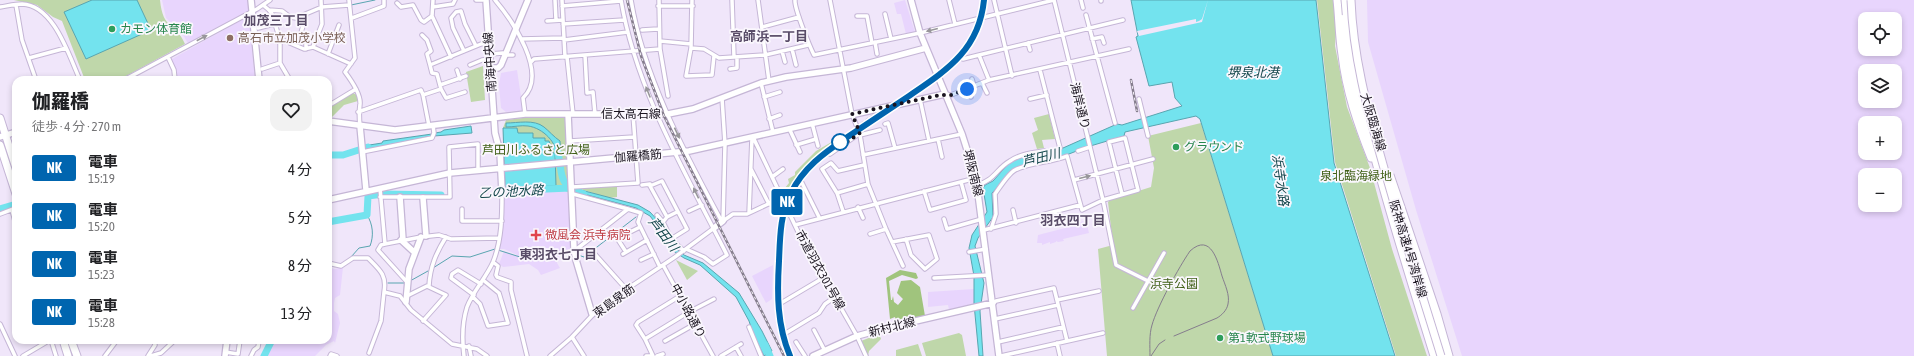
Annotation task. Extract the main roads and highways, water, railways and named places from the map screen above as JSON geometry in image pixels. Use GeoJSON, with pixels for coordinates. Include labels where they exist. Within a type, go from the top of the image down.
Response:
{"type":"FeatureCollection","features":[{"type":"Feature","properties":{"kind":"highway"},"geometry":{"type":"LineString","coordinates":[[1339,0],[1342,55],[1356,118],[1374,166]]}},
{"type":"Feature","properties":{"kind":"highway","name":"阪神高速4号湾岸線"},"geometry":{"type":"LineString","coordinates":[[1345,0],[1352,62],[1369,135],[1433,356]]}},
{"type":"Feature","properties":{"kind":"highway","name":"阪神高速4号湾岸線"},"geometry":{"type":"LineString","coordinates":[[1350,0],[1354,38],[1368,110],[1392,196],[1441,356]]}},
{"type":"Feature","properties":{"kind":"highway"},"geometry":{"type":"LineString","coordinates":[[1368,110],[1422,268],[1449,356]]}},
{"type":"Feature","properties":{"kind":"highway"},"geometry":{"type":"LineString","coordinates":[[0,118],[3,136],[12,158]]}},
{"type":"Feature","properties":{"kind":"highway"},"geometry":{"type":"LineString","coordinates":[[0,145],[12,182]]}},
{"type":"Feature","properties":{"kind":"highway"},"geometry":{"type":"LineString","coordinates":[[64,344],[68,356]]}},
{"type":"Feature","properties":{"kind":"highway"},"geometry":{"type":"LineString","coordinates":[[73,344],[77,356]]}},
{"type":"Feature","properties":{"kind":"main road","name":"大阪臨海線"},"geometry":{"type":"LineString","coordinates":[[1339,0],[1347,61],[1358,110],[1433,356]]}},
{"type":"Feature","properties":{"kind":"main road","name":"大阪臨海線"},"geometry":{"type":"LineString","coordinates":[[1350,0],[1353,42],[1362,87],[1445,356]]}},
{"type":"Feature","properties":{"kind":"water","name":"カモン体育館"},"geometry":{"type":"Polygon","coordinates":[[[92,0],[137,0],[151,30],[86,59],[64,12],[92,0]]]}},
{"type":"Feature","properties":{"kind":"water","name":"堺泉北港"},"geometry":{"type":"Polygon","coordinates":[[[1131,0],[1316,0],[1334,163],[1395,356],[1273,356],[1200,119],[1196,116],[1125,132],[1124,136],[1087,147],[1056,159],[1016,168],[992,193],[993,217],[978,238],[975,246],[984,283],[980,311],[983,356],[979,356],[974,304],[974,276],[969,248],[972,235],[987,212],[983,188],[985,185],[993,181],[1009,163],[1019,158],[1063,148],[1117,124],[1122,125],[1182,106],[1175,98],[1172,82],[1149,86],[1136,37],[1138,36],[1131,0]]]}},
{"type":"Feature","properties":{"kind":"water"},"geometry":{"type":"Polygon","coordinates":[[[531,122],[544,127],[560,141],[561,158],[557,158],[555,147],[544,133],[534,127],[506,127],[506,123],[531,122]]]}},
{"type":"Feature","properties":{"kind":"water"},"geometry":{"type":"Polygon","coordinates":[[[471,126],[472,133],[434,136],[435,133],[444,130],[471,126]]]}},
{"type":"Feature","properties":{"kind":"water"},"geometry":{"type":"Polygon","coordinates":[[[503,128],[517,128],[518,133],[533,133],[533,138],[545,138],[545,141],[549,141],[553,153],[555,153],[556,186],[505,187],[503,128]]]}},
{"type":"Feature","properties":{"kind":"water"},"geometry":{"type":"Polygon","coordinates":[[[432,134],[432,136],[364,150],[363,146],[382,143],[383,141],[432,134]]]}},
{"type":"Feature","properties":{"kind":"water"},"geometry":{"type":"Polygon","coordinates":[[[577,189],[638,205],[650,212],[661,224],[674,247],[684,255],[703,263],[739,293],[772,351],[764,356],[754,336],[749,321],[736,297],[700,265],[684,258],[672,250],[650,216],[636,208],[576,192],[577,189]]]}},
{"type":"Feature","properties":{"kind":"waterway"},"geometry":{"type":"LineString","coordinates":[[351,5],[375,0]]}},
{"type":"Feature","properties":{"kind":"waterway","name":"芦田川"},"geometry":{"type":"LineString","coordinates":[[332,155],[343,155],[368,147]]}},
{"type":"Feature","properties":{"kind":"waterway","name":"芦田川"},"geometry":{"type":"LineString","coordinates":[[557,149],[562,177],[569,187],[584,194]]}},
{"type":"Feature","properties":{"kind":"waterway","name":"乙の池水路"},"geometry":{"type":"LineString","coordinates":[[547,189],[570,188]]}},
{"type":"Feature","properties":{"kind":"waterway","name":"乙の池水路"},"geometry":{"type":"LineString","coordinates":[[332,221],[367,215],[368,196],[383,194],[441,195]]}},
{"type":"Feature","properties":{"kind":"waterway"},"geometry":{"type":"LineString","coordinates":[[0,209],[12,205]]}},
{"type":"Feature","properties":{"kind":"waterway"},"geometry":{"type":"LineString","coordinates":[[351,257],[359,248],[370,246],[372,230],[371,222],[367,215]]}},
{"type":"Feature","properties":{"kind":"waterway"},"geometry":{"type":"LineString","coordinates":[[578,255],[584,257],[636,217]]}},
{"type":"Feature","properties":{"kind":"waterway"},"geometry":{"type":"LineString","coordinates":[[433,268],[452,256],[470,257],[495,249]]}},
{"type":"Feature","properties":{"kind":"waterway"},"geometry":{"type":"LineString","coordinates":[[498,250],[520,257],[525,255]]}},
{"type":"Feature","properties":{"kind":"waterway"},"geometry":{"type":"LineString","coordinates":[[529,254],[544,252],[571,252]]}},
{"type":"Feature","properties":{"kind":"waterway"},"geometry":{"type":"LineString","coordinates":[[410,281],[428,271]]}},
{"type":"Feature","properties":{"kind":"waterway"},"geometry":{"type":"LineString","coordinates":[[388,283],[406,283]]}},
{"type":"Feature","properties":{"kind":"waterway","name":"乙の池水路"},"geometry":{"type":"LineString","coordinates":[[264,356],[270,344]]}},
{"type":"Feature","properties":{"kind":"waterway","name":"芦田川"},"geometry":{"type":"LineString","coordinates":[[765,345],[770,356]]}},
{"type":"Feature","properties":{"kind":"tunnel"},"geometry":{"type":"LineString","coordinates":[[857,127],[883,109]]}},
{"type":"Feature","properties":{"kind":"tram line"},"geometry":{"type":"LineString","coordinates":[[1150,356],[1151,329],[1163,298],[1190,251],[1197,246],[1203,245],[1208,247],[1216,257],[1228,294],[1227,306],[1224,312],[1217,318],[1174,336]]}},
{"type":"Feature","properties":{"kind":"tram line"},"geometry":{"type":"LineString","coordinates":[[1151,356],[1159,344],[1165,340]]}},
{"type":"Feature","properties":{"kind":"railway"},"geometry":{"type":"LineString","coordinates":[[627,0],[641,56],[664,116],[784,356]]}},
{"type":"Feature","properties":{"kind":"railway"},"geometry":{"type":"LineString","coordinates":[[790,356],[780,321],[778,285],[781,226],[787,201],[791,193],[802,176],[822,155],[934,78],[958,58],[975,33],[981,18],[984,0]]}},
{"type":"Feature","properties":{"kind":"railway"},"geometry":{"type":"LineString","coordinates":[[1131,80],[1137,111]]}},
{"type":"Feature","properties":{"kind":"train","name":"NK"},"geometry":{"type":"LineString","coordinates":[[790,356],[780,325],[777,287],[781,225],[788,198],[803,172],[825,152],[932,80],[961,56],[977,32],[984,0]]}},
{"type":"Feature","properties":{"kind":"place","name":"カモン体育館"},"geometry":{"type":"Point","coordinates":[112,29]}},
{"type":"Feature","properties":{"kind":"place","name":"高石市立加茂小学校"},"geometry":{"type":"Point","coordinates":[230,38]}},
{"type":"Feature","properties":{"kind":"place","name":"グラウンド"},"geometry":{"type":"Point","coordinates":[1176,147]}},
{"type":"Feature","properties":{"kind":"place","name":"微風会 浜寺病院"},"geometry":{"type":"Point","coordinates":[536,235]}},
{"type":"Feature","properties":{"kind":"place","name":"第1軟式野球場"},"geometry":{"type":"Point","coordinates":[1220,338]}},
{"type":"Feature","properties":{"kind":"district","name":"加茂三丁目"},"geometry":{"type":"Point","coordinates":[276,20]}},
{"type":"Feature","properties":{"kind":"district","name":"高師浜一丁目"},"geometry":{"type":"Point","coordinates":[769,36]}},
{"type":"Feature","properties":{"kind":"district","name":"羽衣四丁目"},"geometry":{"type":"Point","coordinates":[1073,220]}},
{"type":"Feature","properties":{"kind":"district","name":"東羽衣七丁目"},"geometry":{"type":"Point","coordinates":[558,254]}},
{"type":"Feature","properties":{"kind":"park label","name":"芦田川ふるさと広場"},"geometry":{"type":"Point","coordinates":[536,150]}},
{"type":"Feature","properties":{"kind":"park label","name":"泉北臨海緑地"},"geometry":{"type":"Point","coordinates":[1356,176]}},
{"type":"Feature","properties":{"kind":"park label","name":"浜寺公園"},"geometry":{"type":"Point","coordinates":[1174,284]}},
{"type":"Feature","properties":{"kind":"water label","name":"浜寺水路"},"geometry":{"type":"Point","coordinates":[1281,180]}}]}
